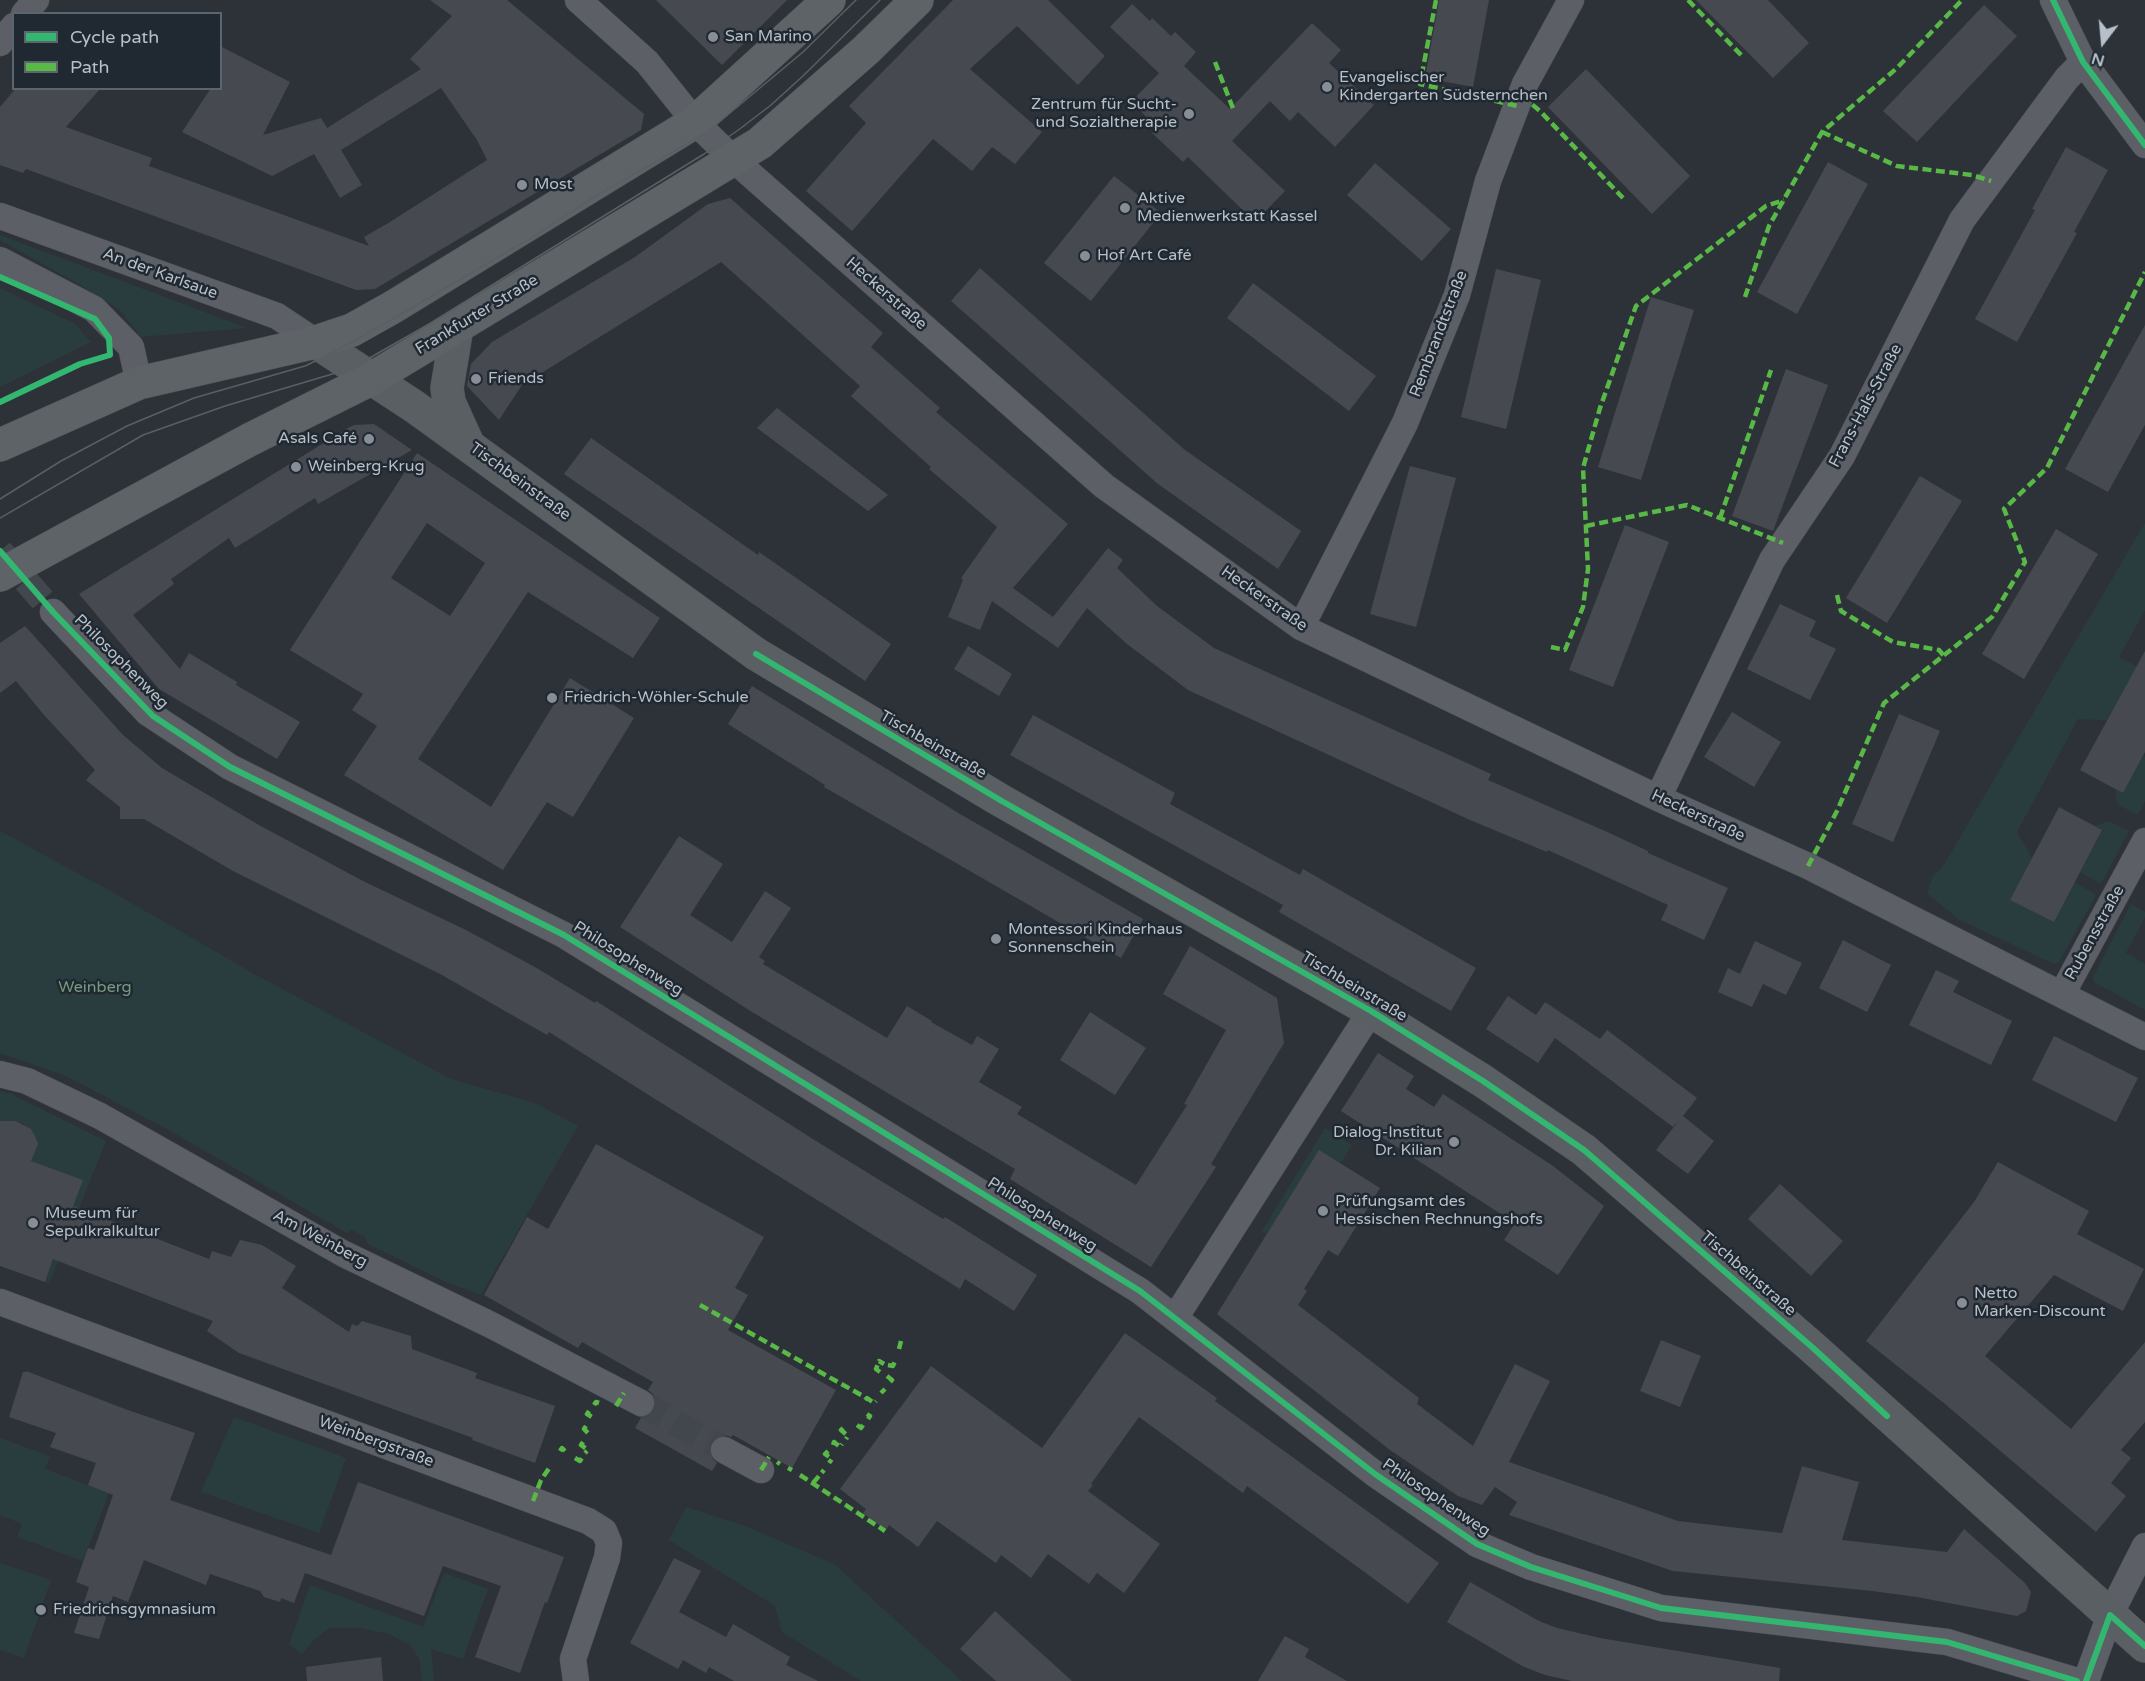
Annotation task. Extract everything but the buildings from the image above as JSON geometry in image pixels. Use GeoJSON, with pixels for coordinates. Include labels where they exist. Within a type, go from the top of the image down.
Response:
{"type":"FeatureCollection","features":[{"type":"Feature","properties":{"kind":"main road"},"geometry":{"type":"LineString","coordinates":[[0,445],[139,383],[315,342],[352,330],[694,122],[829,0]]}},
{"type":"Feature","properties":{"kind":"main road","name":"Frankfurter Straße"},"geometry":{"type":"LineString","coordinates":[[0,574],[249,440],[371,379],[734,159],[769,135],[866,50],[917,0]]}},
{"type":"Feature","properties":{"kind":"main road"},"geometry":{"type":"LineString","coordinates":[[458,327],[447,388],[449,402],[469,446]]}},
{"type":"Feature","properties":{"kind":"main road","name":"Tischbeinstraße"},"geometry":{"type":"LineString","coordinates":[[315,342],[415,407],[756,654],[990,794],[1371,1011],[1483,1081],[1584,1150],[1812,1347],[2145,1646]]}},
{"type":"Feature","properties":{"kind":"street"},"geometry":{"type":"LineString","coordinates":[[26,12],[36,0]]}},
{"type":"Feature","properties":{"kind":"street","name":"Heckerstraße"},"geometry":{"type":"LineString","coordinates":[[578,0],[647,62],[694,122],[734,159],[1104,486],[1301,627],[1658,798],[1808,866],[2145,1037]]}},
{"type":"Feature","properties":{"kind":"street","name":"Rembrandtstraße"},"geometry":{"type":"LineString","coordinates":[[1301,627],[1405,423],[1457,295],[1488,181],[1525,84],[1571,0]]}},
{"type":"Feature","properties":{"kind":"street"},"geometry":{"type":"LineString","coordinates":[[2053,0],[2083,62],[2145,145]]}},
{"type":"Feature","properties":{"kind":"street"},"geometry":{"type":"LineString","coordinates":[[0,43],[12,28]]}},
{"type":"Feature","properties":{"kind":"street","name":"Frans-Hals-Straße"},"geometry":{"type":"LineString","coordinates":[[1658,798],[1772,560],[1842,456],[1962,220],[2067,78],[2083,62]]}},
{"type":"Feature","properties":{"kind":"street","name":"An der Karlsaue"},"geometry":{"type":"LineString","coordinates":[[0,216],[277,316],[315,342]]}},
{"type":"Feature","properties":{"kind":"street"},"geometry":{"type":"LineString","coordinates":[[0,260],[94,309],[131,347],[139,383]]}},
{"type":"Feature","properties":{"kind":"street","name":"Philosophenweg"},"geometry":{"type":"LineString","coordinates":[[53,612],[148,712],[230,767],[564,935],[1140,1291],[1375,1474],[1477,1544],[1531,1567],[1661,1608],[1947,1642],[2077,1681]]}},
{"type":"Feature","properties":{"kind":"street","name":"Rubensstraße"},"geometry":{"type":"LineString","coordinates":[[2062,994],[2145,842]]}},
{"type":"Feature","properties":{"kind":"street","name":"Tischbeinstraße"},"geometry":{"type":"LineString","coordinates":[[1174,1318],[1371,1011]]}},
{"type":"Feature","properties":{"kind":"street","name":"Am Weinberg"},"geometry":{"type":"LineString","coordinates":[[0,1074],[27,1081],[100,1116],[344,1254],[489,1324],[641,1403]]}},
{"type":"Feature","properties":{"kind":"street","name":"Weinbergstraße"},"geometry":{"type":"LineString","coordinates":[[0,1302],[588,1521],[604,1531],[609,1543],[607,1558],[573,1659],[576,1681]]}},
{"type":"Feature","properties":{"kind":"street"},"geometry":{"type":"LineString","coordinates":[[724,1450],[761,1470]]}},
{"type":"Feature","properties":{"kind":"street"},"geometry":{"type":"LineString","coordinates":[[2086,1681],[2110,1615],[2145,1546]]}},
{"type":"Feature","properties":{"kind":"green space"},"geometry":{"type":"Polygon","coordinates":[[[0,235],[247,328],[141,337],[120,310],[0,240],[0,235]]]}},
{"type":"Feature","properties":{"kind":"green space"},"geometry":{"type":"Polygon","coordinates":[[[0,288],[75,324],[91,342],[0,387],[0,288]]]}},
{"type":"Feature","properties":{"kind":"green space"},"geometry":{"type":"Polygon","coordinates":[[[2145,523],[2145,610],[2119,657],[2145,671],[2130,678],[2107,720],[2078,719],[2017,832],[2032,858],[2011,900],[2054,922],[2075,882],[2096,895],[2059,962],[2054,964],[1958,919],[1927,893],[1933,876],[1942,868],[2145,523]]]}},
{"type":"Feature","properties":{"kind":"green space"},"geometry":{"type":"Polygon","coordinates":[[[2143,756],[2145,757],[2145,801],[2138,815],[2117,804],[2115,789],[2123,793],[2143,756]]]}},
{"type":"Feature","properties":{"kind":"green space"},"geometry":{"type":"Polygon","coordinates":[[[2109,821],[2129,831],[2101,884],[2080,872],[2102,831],[2095,826],[2109,821]]]}},
{"type":"Feature","properties":{"kind":"green space","name":"Weinberg"},"geometry":{"type":"Polygon","coordinates":[[[0,831],[114,893],[256,975],[449,1078],[537,1104],[578,1126],[481,1295],[446,1282],[368,1244],[365,1237],[352,1230],[347,1233],[167,1129],[66,1076],[0,1053],[0,831]]]}},
{"type":"Feature","properties":{"kind":"green space"},"geometry":{"type":"Polygon","coordinates":[[[2131,904],[2145,912],[2145,917],[2126,953],[2145,964],[2145,1010],[2094,982],[2093,977],[2131,904]]]}},
{"type":"Feature","properties":{"kind":"green space"},"geometry":{"type":"Polygon","coordinates":[[[0,1091],[11,1094],[106,1141],[49,1283],[45,1282],[82,1180],[31,1161],[37,1144],[35,1136],[24,1124],[16,1121],[0,1124],[0,1091]]]}},
{"type":"Feature","properties":{"kind":"green space"},"geometry":{"type":"Polygon","coordinates":[[[1325,1128],[1352,1145],[1340,1164],[1319,1151],[1266,1234],[1262,1231],[1325,1128]]]}},
{"type":"Feature","properties":{"kind":"green space"},"geometry":{"type":"Polygon","coordinates":[[[234,1417],[346,1458],[319,1533],[201,1492],[234,1417]]]}},
{"type":"Feature","properties":{"kind":"green space"},"geometry":{"type":"Polygon","coordinates":[[[0,1438],[50,1456],[45,1469],[109,1493],[83,1561],[17,1537],[22,1524],[0,1515],[0,1438]]]}},
{"type":"Feature","properties":{"kind":"green space"},"geometry":{"type":"Polygon","coordinates":[[[686,1507],[748,1527],[834,1564],[962,1681],[861,1681],[782,1632],[775,1606],[669,1540],[686,1507]]]}},
{"type":"Feature","properties":{"kind":"green space"},"geometry":{"type":"Polygon","coordinates":[[[0,1563],[51,1580],[24,1658],[0,1650],[0,1563]]]}},
{"type":"Feature","properties":{"kind":"green space"},"geometry":{"type":"Polygon","coordinates":[[[444,1573],[488,1589],[463,1659],[431,1649],[434,1681],[422,1681],[420,1660],[410,1645],[389,1634],[361,1628],[329,1628],[302,1654],[289,1645],[310,1585],[423,1627],[444,1573]]]}},
{"type":"Feature","properties":{"kind":"tunnel"},"geometry":{"type":"LineString","coordinates":[[0,551],[53,612]]}},
{"type":"Feature","properties":{"kind":"tunnel"},"geometry":{"type":"LineString","coordinates":[[641,1403],[724,1450]]}},
{"type":"Feature","properties":{"kind":"tram line"},"geometry":{"type":"LineString","coordinates":[[0,499],[61,461],[127,426],[194,398],[305,366],[391,320],[536,235],[594,197],[706,133],[803,52],[856,0]]}},
{"type":"Feature","properties":{"kind":"tram line"},"geometry":{"type":"LineString","coordinates":[[0,518],[143,435],[225,406],[339,372],[359,364],[429,324],[704,154],[741,128],[804,75],[880,0]]}},
{"type":"Feature","properties":{"kind":"marked path"},"geometry":{"type":"LineString","coordinates":[[1436,0],[1420,84],[1518,106]]}},
{"type":"Feature","properties":{"kind":"marked path"},"geometry":{"type":"LineString","coordinates":[[1688,0],[1743,57]]}},
{"type":"Feature","properties":{"kind":"marked path"},"geometry":{"type":"LineString","coordinates":[[1745,297],[1769,226],[1822,132],[1897,68],[1962,0]]}},
{"type":"Feature","properties":{"kind":"marked path"},"geometry":{"type":"LineString","coordinates":[[1215,62],[1234,111]]}},
{"type":"Feature","properties":{"kind":"marked path"},"geometry":{"type":"LineString","coordinates":[[1522,96],[1540,111],[1623,198]]}},
{"type":"Feature","properties":{"kind":"marked path"},"geometry":{"type":"LineString","coordinates":[[1822,132],[1897,166],[1972,175],[1991,181]]}},
{"type":"Feature","properties":{"kind":"marked path"},"geometry":{"type":"LineString","coordinates":[[1551,647],[1565,650],[1583,607],[1588,569],[1583,468],[1600,408],[1636,306],[1766,206],[1784,200]]}},
{"type":"Feature","properties":{"kind":"marked path"},"geometry":{"type":"LineString","coordinates":[[1808,866],[1837,811],[1884,703],[1992,617],[2025,562],[2004,509],[2047,468],[2145,272]]}},
{"type":"Feature","properties":{"kind":"marked path"},"geometry":{"type":"LineString","coordinates":[[1720,518],[1771,370]]}},
{"type":"Feature","properties":{"kind":"marked path"},"geometry":{"type":"LineString","coordinates":[[1586,526],[1687,505],[1783,543]]}},
{"type":"Feature","properties":{"kind":"marked path"},"geometry":{"type":"LineString","coordinates":[[1837,595],[1841,611],[1893,642],[1939,650],[1944,656]]}},
{"type":"Feature","properties":{"kind":"marked path"},"geometry":{"type":"LineString","coordinates":[[700,1305],[863,1396]]}},
{"type":"Feature","properties":{"kind":"marked path"},"geometry":{"type":"LineString","coordinates":[[899,1349],[901,1341]]}},
{"type":"Feature","properties":{"kind":"marked path"},"geometry":{"type":"LineString","coordinates":[[880,1372],[876,1369],[879,1361],[884,1364]]}},
{"type":"Feature","properties":{"kind":"marked path"},"geometry":{"type":"LineString","coordinates":[[888,1365],[893,1366],[895,1361]]}},
{"type":"Feature","properties":{"kind":"marked path"},"geometry":{"type":"LineString","coordinates":[[887,1376],[892,1380],[890,1382]]}},
{"type":"Feature","properties":{"kind":"marked path"},"geometry":{"type":"LineString","coordinates":[[881,1393],[885,1389]]}},
{"type":"Feature","properties":{"kind":"marked path"},"geometry":{"type":"LineString","coordinates":[[616,1406],[624,1393]]}},
{"type":"Feature","properties":{"kind":"marked path"},"geometry":{"type":"LineString","coordinates":[[865,1400],[867,1398],[874,1403],[876,1401]]}},
{"type":"Feature","properties":{"kind":"marked path"},"geometry":{"type":"LineString","coordinates":[[594,1405],[596,1402],[599,1403]]}},
{"type":"Feature","properties":{"kind":"marked path"},"geometry":{"type":"LineString","coordinates":[[589,1411],[587,1414],[592,1417],[590,1420]]}},
{"type":"Feature","properties":{"kind":"marked path"},"geometry":{"type":"LineString","coordinates":[[867,1414],[870,1416],[868,1419]]}},
{"type":"Feature","properties":{"kind":"marked path"},"geometry":{"type":"LineString","coordinates":[[857,1425],[861,1428],[863,1425]]}},
{"type":"Feature","properties":{"kind":"marked path"},"geometry":{"type":"LineString","coordinates":[[586,1426],[584,1429],[589,1434],[587,1436]]}},
{"type":"Feature","properties":{"kind":"marked path"},"geometry":{"type":"LineString","coordinates":[[843,1428],[841,1430],[848,1436],[846,1439]]}},
{"type":"Feature","properties":{"kind":"marked path"},"geometry":{"type":"LineString","coordinates":[[583,1442],[581,1445],[588,1450],[585,1453]]}},
{"type":"Feature","properties":{"kind":"marked path"},"geometry":{"type":"LineString","coordinates":[[833,1445],[834,1442],[840,1447],[842,1444]]}},
{"type":"Feature","properties":{"kind":"marked path"},"geometry":{"type":"LineString","coordinates":[[560,1451],[562,1448],[565,1451]]}},
{"type":"Feature","properties":{"kind":"marked path"},"geometry":{"type":"LineString","coordinates":[[828,1451],[825,1454],[832,1459],[829,1463]]}},
{"type":"Feature","properties":{"kind":"marked path"},"geometry":{"type":"LineString","coordinates":[[761,1470],[769,1457]]}},
{"type":"Feature","properties":{"kind":"marked path"},"geometry":{"type":"LineString","coordinates":[[575,1458],[580,1461],[582,1458]]}},
{"type":"Feature","properties":{"kind":"marked path"},"geometry":{"type":"LineString","coordinates":[[533,1501],[541,1480],[550,1467]]}},
{"type":"Feature","properties":{"kind":"marked path"},"geometry":{"type":"LineString","coordinates":[[788,1468],[792,1470]]}},
{"type":"Feature","properties":{"kind":"marked path"},"geometry":{"type":"LineString","coordinates":[[813,1483],[824,1470]]}},
{"type":"Feature","properties":{"kind":"marked path"},"geometry":{"type":"LineString","coordinates":[[800,1475],[885,1531]]}},
{"type":"Feature","properties":{"kind":"cycle path"},"geometry":{"type":"LineString","coordinates":[[2053,0],[2083,62],[2145,145]]}},
{"type":"Feature","properties":{"kind":"cycle path"},"geometry":{"type":"LineString","coordinates":[[0,277],[95,319],[109,338],[110,355],[80,364],[0,402]]}},
{"type":"Feature","properties":{"kind":"cycle path"},"geometry":{"type":"LineString","coordinates":[[0,551],[53,612],[153,716],[230,767],[564,935],[1140,1291],[1375,1474],[1477,1544],[1531,1567],[1661,1608],[1947,1642],[2077,1681]]}},
{"type":"Feature","properties":{"kind":"cycle path"},"geometry":{"type":"LineString","coordinates":[[756,654],[1000,800],[1371,1011],[1483,1081],[1584,1150],[1812,1347],[1887,1416]]}},
{"type":"Feature","properties":{"kind":"cycle path"},"geometry":{"type":"LineString","coordinates":[[2086,1681],[2110,1615],[2145,1646]]}},
{"type":"Feature","properties":{"kind":"place","name":"San Marino"},"geometry":{"type":"Point","coordinates":[713,37]}},
{"type":"Feature","properties":{"kind":"place","name":"Evangelischer Kindergarten Südsternchen"},"geometry":{"type":"Point","coordinates":[1327,87]}},
{"type":"Feature","properties":{"kind":"place","name":"Zentrum für Sucht- und Sozialtherapie"},"geometry":{"type":"Point","coordinates":[1189,114]}},
{"type":"Feature","properties":{"kind":"place","name":"Most"},"geometry":{"type":"Point","coordinates":[522,185]}},
{"type":"Feature","properties":{"kind":"place","name":"Aktive Medienwerkstatt Kassel"},"geometry":{"type":"Point","coordinates":[1125,208]}},
{"type":"Feature","properties":{"kind":"place","name":"Hof Art Café"},"geometry":{"type":"Point","coordinates":[1085,256]}},
{"type":"Feature","properties":{"kind":"place","name":"Friends"},"geometry":{"type":"Point","coordinates":[476,379]}},
{"type":"Feature","properties":{"kind":"place","name":"Asals Café"},"geometry":{"type":"Point","coordinates":[369,439]}},
{"type":"Feature","properties":{"kind":"place","name":"Weinberg-Krug"},"geometry":{"type":"Point","coordinates":[296,467]}},
{"type":"Feature","properties":{"kind":"place","name":"Friedrich-Wöhler-Schule"},"geometry":{"type":"Point","coordinates":[552,698]}},
{"type":"Feature","properties":{"kind":"place","name":"Montessori Kinderhaus Sonnenschein"},"geometry":{"type":"Point","coordinates":[996,939]}},
{"type":"Feature","properties":{"kind":"place","name":"Dialog-Institut Dr. Kilian"},"geometry":{"type":"Point","coordinates":[1454,1142]}},
{"type":"Feature","properties":{"kind":"place","name":"Prüfungsamt des Hessischen Rechnungshofs"},"geometry":{"type":"Point","coordinates":[1323,1211]}},
{"type":"Feature","properties":{"kind":"place","name":"Museum für Sepulkralkultur"},"geometry":{"type":"Point","coordinates":[33,1223]}},
{"type":"Feature","properties":{"kind":"place","name":"Netto Marken-Discount"},"geometry":{"type":"Point","coordinates":[1962,1303]}},
{"type":"Feature","properties":{"kind":"place","name":"Friedrichsgymnasium"},"geometry":{"type":"Point","coordinates":[41,1610]}}]}
